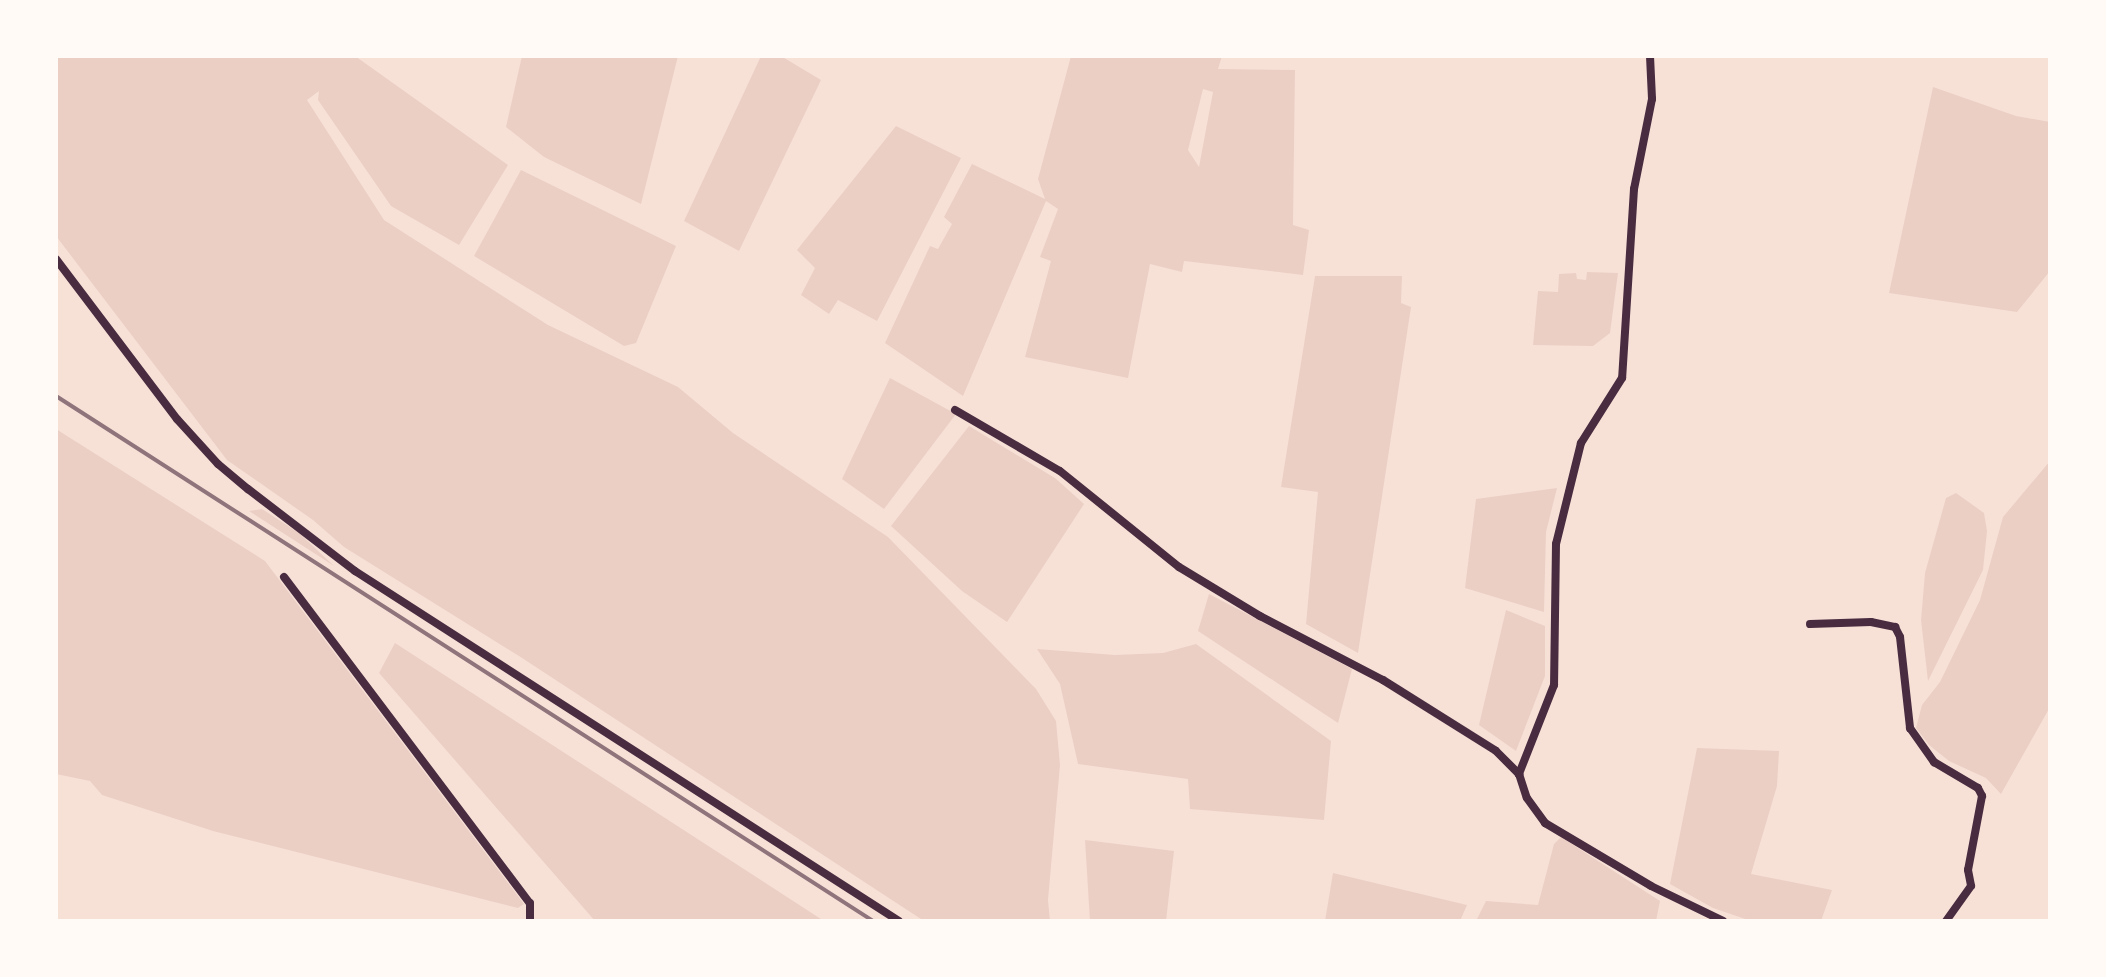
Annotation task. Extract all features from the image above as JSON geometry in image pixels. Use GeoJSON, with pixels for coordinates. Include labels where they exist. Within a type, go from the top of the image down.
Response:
{"type":"FeatureCollection","features":[{"type":"Feature","properties":{"kind":"street"},"geometry":{"type":"LineString","coordinates":[[1519,774],[1554,685],[1556,544],[1581,443],[1622,378],[1634,189],[1652,99],[1650,56]]}},
{"type":"Feature","properties":{"kind":"street"},"geometry":{"type":"LineString","coordinates":[[56,259],[177,419],[218,464],[248,489],[355,571],[899,921]]}},
{"type":"Feature","properties":{"kind":"street"},"geometry":{"type":"LineString","coordinates":[[955,410],[1060,471],[1179,567],[1260,616],[1383,680],[1496,751],[1519,774],[1527,798],[1545,823],[1651,886],[1723,921]]}},
{"type":"Feature","properties":{"kind":"street"},"geometry":{"type":"LineString","coordinates":[[284,577],[530,903],[530,921]]}},
{"type":"Feature","properties":{"kind":"street"},"geometry":{"type":"LineString","coordinates":[[1810,624],[1871,622],[1895,627],[1900,637],[1910,728],[1934,762],[1978,788],[1982,796],[1968,870],[1971,886],[1946,921]]}},
{"type":"Feature","properties":{"kind":"shaded area"},"geometry":{"type":"Polygon","coordinates":[[[56,56],[355,56],[508,165],[459,245],[391,206],[318,100],[319,91],[307,100],[384,220],[548,325],[678,387],[733,433],[888,537],[1036,689],[1056,721],[1060,765],[1048,900],[1050,921],[924,921],[519,656],[344,547],[313,520],[227,460],[56,236],[56,56]]]}},
{"type":"Feature","properties":{"kind":"shaded area"},"geometry":{"type":"Polygon","coordinates":[[[522,56],[678,56],[641,204],[544,157],[506,127],[522,56]]]}},
{"type":"Feature","properties":{"kind":"shaded area"},"geometry":{"type":"Polygon","coordinates":[[[761,56],[781,56],[821,80],[739,251],[684,221],[761,56]]]}},
{"type":"Feature","properties":{"kind":"shaded area"},"geometry":{"type":"Polygon","coordinates":[[[1071,56],[1222,56],[1218,69],[1295,70],[1293,225],[1309,230],[1303,275],[1184,261],[1182,272],[1150,264],[1128,378],[1025,357],[1051,261],[1040,257],[1058,209],[1046,201],[963,396],[885,343],[930,246],[938,249],[952,224],[944,217],[972,164],[1045,199],[1038,179],[1071,56]],[[1203,89],[1188,150],[1199,167],[1213,92],[1203,89]]]}},
{"type":"Feature","properties":{"kind":"shaded area"},"geometry":{"type":"Polygon","coordinates":[[[1933,87],[2016,116],[2050,122],[2050,271],[2017,312],[1889,293],[1933,87]]]}},
{"type":"Feature","properties":{"kind":"shaded area"},"geometry":{"type":"Polygon","coordinates":[[[896,126],[961,158],[877,321],[838,300],[829,314],[801,295],[815,268],[797,250],[896,126]]]}},
{"type":"Feature","properties":{"kind":"shaded area"},"geometry":{"type":"Polygon","coordinates":[[[521,170],[676,246],[636,343],[624,346],[474,256],[521,170]]]}},
{"type":"Feature","properties":{"kind":"shaded area"},"geometry":{"type":"Polygon","coordinates":[[[1587,272],[1618,273],[1610,333],[1593,346],[1533,345],[1538,291],[1558,292],[1559,274],[1576,273],[1577,279],[1586,280],[1587,272]]]}},
{"type":"Feature","properties":{"kind":"shaded area"},"geometry":{"type":"Polygon","coordinates":[[[1315,276],[1402,276],[1401,303],[1411,307],[1358,653],[1306,624],[1318,492],[1281,487],[1315,276]]]}},
{"type":"Feature","properties":{"kind":"shaded area"},"geometry":{"type":"Polygon","coordinates":[[[890,378],[956,414],[884,509],[842,479],[890,378]]]}},
{"type":"Feature","properties":{"kind":"shaded area"},"geometry":{"type":"Polygon","coordinates":[[[969,426],[1055,478],[1084,504],[1007,622],[962,591],[891,526],[969,426]]]}},
{"type":"Feature","properties":{"kind":"shaded area"},"geometry":{"type":"Polygon","coordinates":[[[56,429],[265,561],[524,904],[518,908],[213,831],[102,795],[90,781],[56,774],[56,429]]]}},
{"type":"Feature","properties":{"kind":"shaded area"},"geometry":{"type":"Polygon","coordinates":[[[2050,461],[2050,707],[2001,794],[1986,778],[1949,761],[1929,745],[1916,728],[1922,705],[1940,682],[1980,600],[2003,517],[2050,461]]]}},
{"type":"Feature","properties":{"kind":"shaded area"},"geometry":{"type":"Polygon","coordinates":[[[1557,488],[1546,532],[1544,612],[1465,588],[1476,499],[1557,488]]]}},
{"type":"Feature","properties":{"kind":"shaded area"},"geometry":{"type":"Polygon","coordinates":[[[1956,493],[1984,513],[1987,531],[1983,570],[1928,681],[1921,620],[1925,573],[1946,498],[1956,493]]]}},
{"type":"Feature","properties":{"kind":"shaded area"},"geometry":{"type":"Polygon","coordinates":[[[262,509],[299,533],[334,566],[249,511],[262,509]]]}},
{"type":"Feature","properties":{"kind":"shaded area"},"geometry":{"type":"Polygon","coordinates":[[[1209,594],[1352,669],[1338,723],[1198,631],[1209,594]]]}},
{"type":"Feature","properties":{"kind":"shaded area"},"geometry":{"type":"Polygon","coordinates":[[[1506,610],[1545,626],[1545,676],[1516,751],[1479,725],[1506,610]]]}},
{"type":"Feature","properties":{"kind":"shaded area"},"geometry":{"type":"Polygon","coordinates":[[[395,643],[824,921],[595,921],[379,673],[395,643]]]}},
{"type":"Feature","properties":{"kind":"shaded area"},"geometry":{"type":"Polygon","coordinates":[[[1196,644],[1331,741],[1324,820],[1190,809],[1188,779],[1078,764],[1060,684],[1037,649],[1115,655],[1163,653],[1196,644]]]}},
{"type":"Feature","properties":{"kind":"shaded area"},"geometry":{"type":"Polygon","coordinates":[[[1697,748],[1779,751],[1777,786],[1751,874],[1832,890],[1821,921],[1751,921],[1713,908],[1670,884],[1697,748]]]}},
{"type":"Feature","properties":{"kind":"shaded area"},"geometry":{"type":"Polygon","coordinates":[[[1561,837],[1660,901],[1656,921],[1476,921],[1486,901],[1538,905],[1554,844],[1561,837]]]}},
{"type":"Feature","properties":{"kind":"shaded area"},"geometry":{"type":"Polygon","coordinates":[[[1085,840],[1174,851],[1166,921],[1090,921],[1085,840]]]}},
{"type":"Feature","properties":{"kind":"shaded area"},"geometry":{"type":"Polygon","coordinates":[[[1333,873],[1467,905],[1460,921],[1325,921],[1333,873]]]}},
{"type":"Feature","properties":{"kind":"railway"},"geometry":{"type":"LineString","coordinates":[[56,396],[873,921]]}}]}
